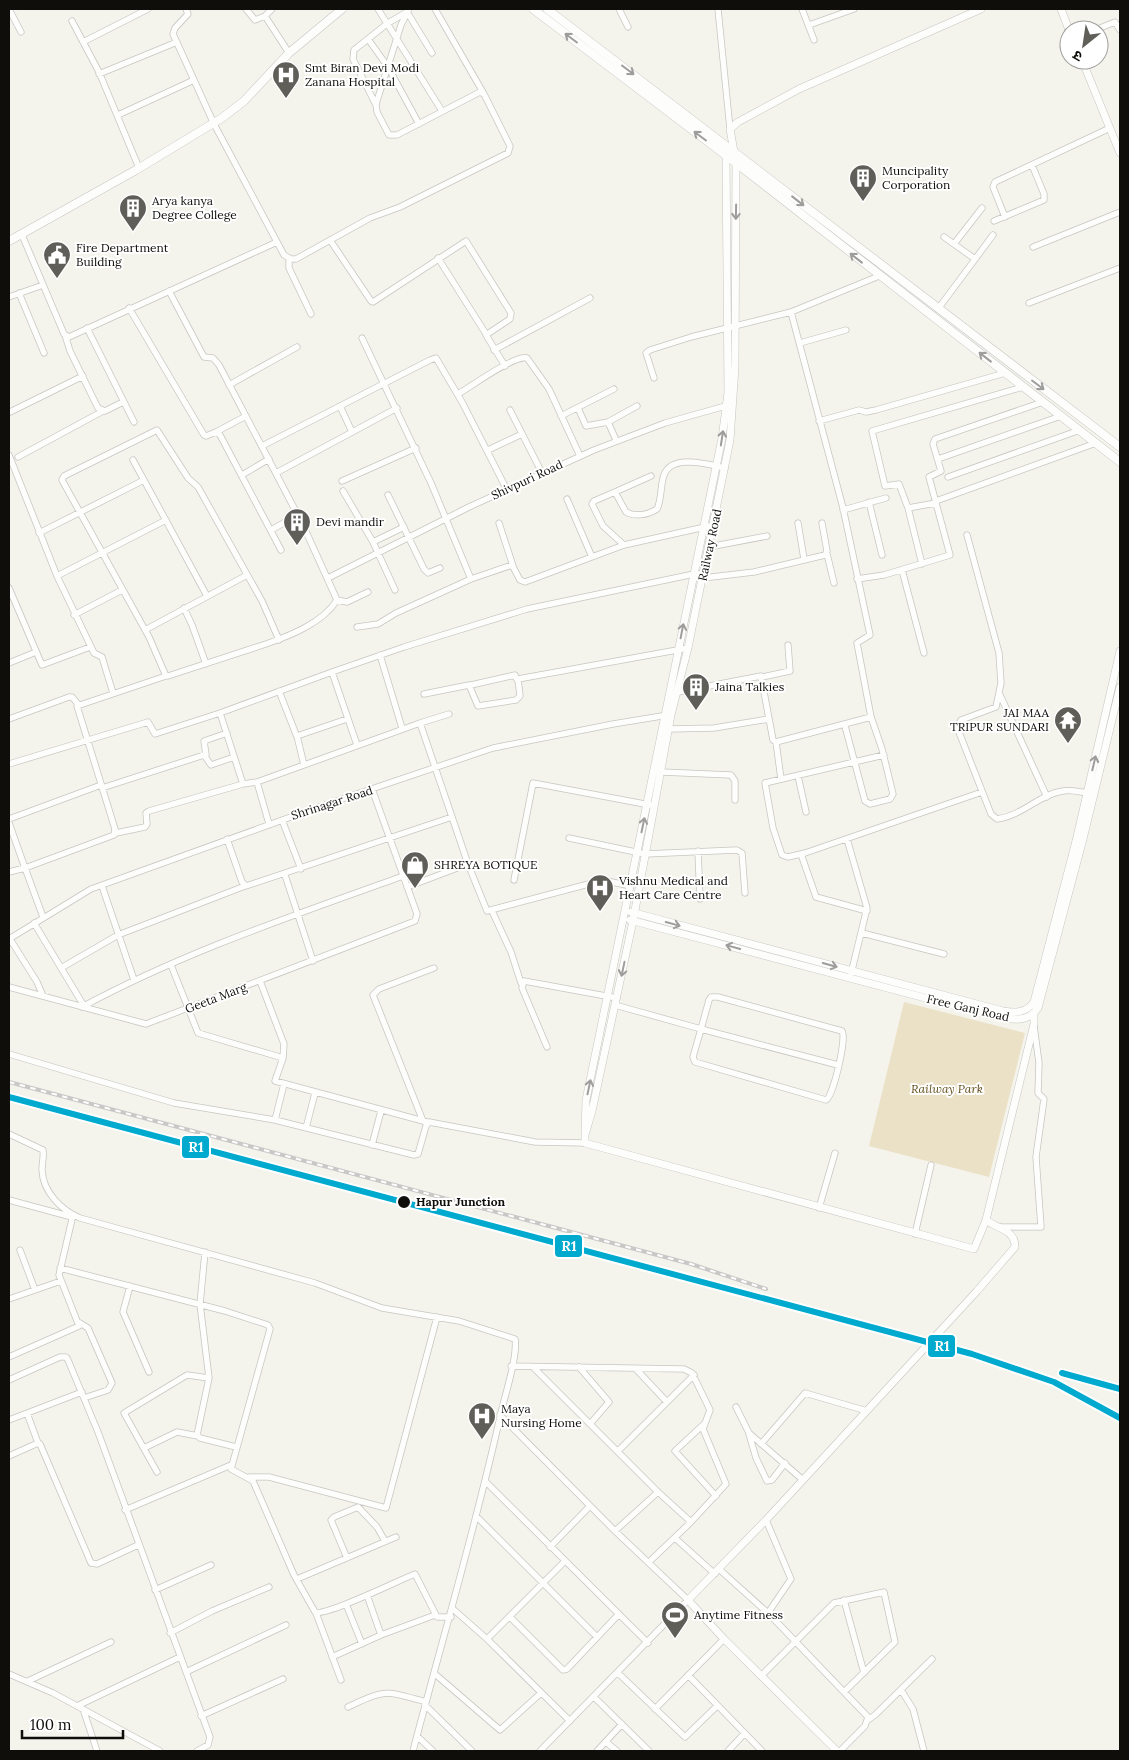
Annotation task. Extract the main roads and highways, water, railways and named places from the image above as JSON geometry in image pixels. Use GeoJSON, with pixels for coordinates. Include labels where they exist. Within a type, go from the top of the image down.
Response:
{"type":"FeatureCollection","features":[{"type":"Feature","properties":{"kind":"main road"},"geometry":{"type":"LineString","coordinates":[[9,241],[214,124],[244,101],[289,53],[342,9]]}},
{"type":"Feature","properties":{"kind":"main road"},"geometry":{"type":"LineString","coordinates":[[533,9],[726,155],[1120,462]]}},
{"type":"Feature","properties":{"kind":"main road"},"geometry":{"type":"LineString","coordinates":[[547,9],[1120,447]]}},
{"type":"Feature","properties":{"kind":"railway"},"geometry":{"type":"LineString","coordinates":[[9,1082],[691,1264],[766,1289]]}},
{"type":"Feature","properties":{"kind":"railway"},"geometry":{"type":"LineString","coordinates":[[9,1097],[972,1354],[1054,1382],[1120,1418]]}},
{"type":"Feature","properties":{"kind":"place","name":"Smt Biran Devi Modi Zanana Hospital"},"geometry":{"type":"Point","coordinates":[286,99]}},
{"type":"Feature","properties":{"kind":"place","name":"Muncipality Corporation"},"geometry":{"type":"Point","coordinates":[863,202]}},
{"type":"Feature","properties":{"kind":"place","name":"Arya kanya Degree College"},"geometry":{"type":"Point","coordinates":[133,232]}},
{"type":"Feature","properties":{"kind":"place","name":"Fire Department Building"},"geometry":{"type":"Point","coordinates":[57,279]}},
{"type":"Feature","properties":{"kind":"place","name":"Devi mandir"},"geometry":{"type":"Point","coordinates":[297,546]}},
{"type":"Feature","properties":{"kind":"place","name":"Jaina Talkies"},"geometry":{"type":"Point","coordinates":[696,711]}},
{"type":"Feature","properties":{"kind":"place","name":"JAI MAA TRIPUR SUNDARI"},"geometry":{"type":"Point","coordinates":[1068,744]}},
{"type":"Feature","properties":{"kind":"place","name":"SHREYA BOTIQUE"},"geometry":{"type":"Point","coordinates":[415,889]}},
{"type":"Feature","properties":{"kind":"place","name":"Vishnu Medical and Heart Care Centre"},"geometry":{"type":"Point","coordinates":[600,912]}},
{"type":"Feature","properties":{"kind":"place","name":"Hapur Junction"},"geometry":{"type":"Point","coordinates":[404,1202]}},
{"type":"Feature","properties":{"kind":"place","name":"Maya Nursing Home"},"geometry":{"type":"Point","coordinates":[482,1440]}},
{"type":"Feature","properties":{"kind":"place","name":"Anytime Fitness"},"geometry":{"type":"Point","coordinates":[675,1639]}},
{"type":"Feature","properties":{"kind":"park label","name":"Railway Park"},"geometry":{"type":"Point","coordinates":[947,1089]}}]}
